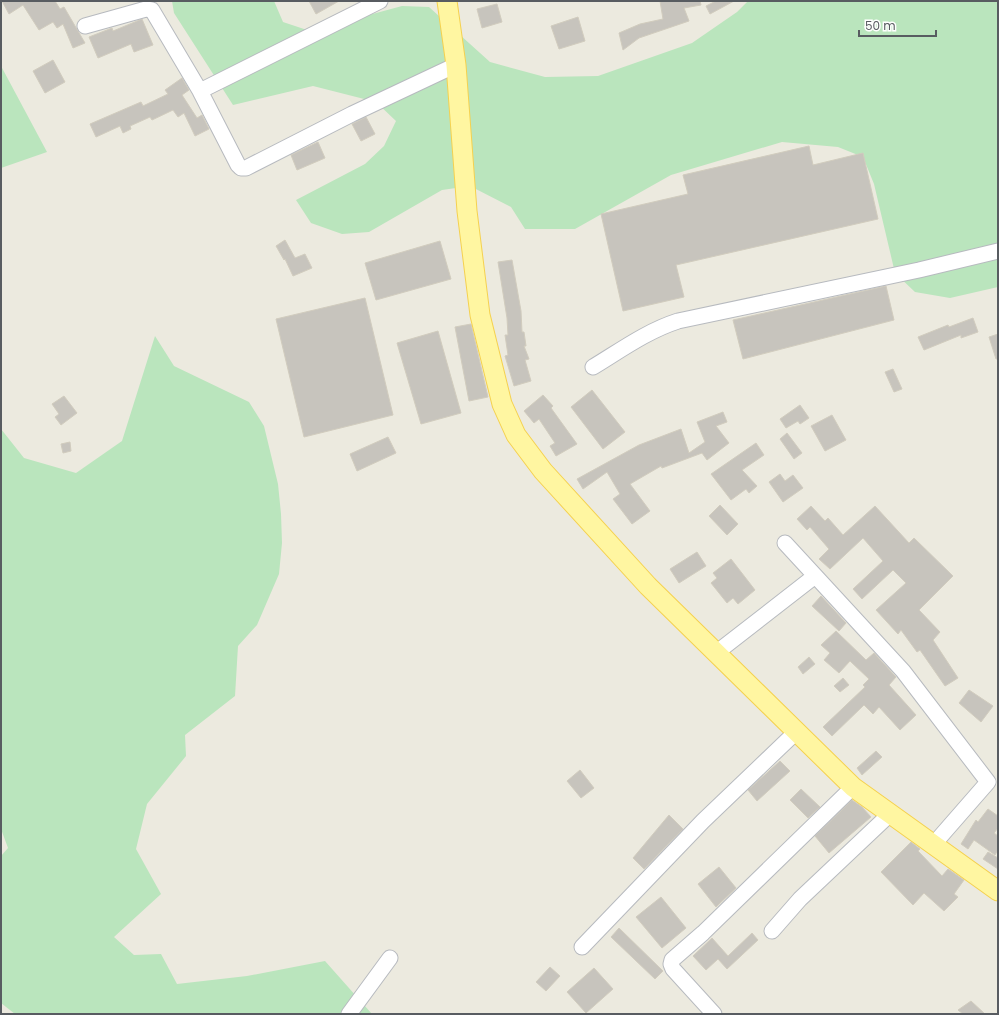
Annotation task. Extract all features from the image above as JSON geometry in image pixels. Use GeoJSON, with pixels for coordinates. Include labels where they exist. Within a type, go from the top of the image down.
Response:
{"type":"FeatureCollection","features":[{"type":"Feature","properties":{"kind":"main road"},"geometry":{"type":"LineString","coordinates":[[447,1],[456,65],[467,211],[479,307],[502,404],[516,435],[543,471],[648,586],[853,787],[998,890]]}},
{"type":"Feature","properties":{"kind":"street"},"geometry":{"type":"LineString","coordinates":[[200,91],[380,1]]}},
{"type":"Feature","properties":{"kind":"street"},"geometry":{"type":"LineString","coordinates":[[85,26],[146,9],[152,10],[200,91],[238,165],[241,168],[246,168],[352,114],[456,65]]}},
{"type":"Feature","properties":{"kind":"street"},"geometry":{"type":"LineString","coordinates":[[593,367],[649,332],[678,321],[919,270],[998,251]]}},
{"type":"Feature","properties":{"kind":"street"},"geometry":{"type":"LineString","coordinates":[[785,543],[903,670],[988,782],[933,845]]}},
{"type":"Feature","properties":{"kind":"street"},"geometry":{"type":"LineString","coordinates":[[716,653],[815,576]]}},
{"type":"Feature","properties":{"kind":"street"},"geometry":{"type":"LineString","coordinates":[[582,947],[703,822],[796,732]]}},
{"type":"Feature","properties":{"kind":"street"},"geometry":{"type":"LineString","coordinates":[[714,1014],[673,969],[671,964],[672,960],[703,933],[853,787]]}},
{"type":"Feature","properties":{"kind":"street"},"geometry":{"type":"LineString","coordinates":[[772,931],[800,899],[890,814]]}},
{"type":"Feature","properties":{"kind":"street"},"geometry":{"type":"LineString","coordinates":[[349,1014],[390,958]]}},
{"type":"Feature","properties":{"kind":"green space"},"geometry":{"type":"Polygon","coordinates":[[[172,1],[274,1],[283,22],[310,31],[402,6],[429,7],[490,62],[545,77],[598,76],[692,43],[737,12],[748,1],[998,1],[998,287],[950,298],[915,292],[895,273],[874,184],[863,157],[838,147],[782,142],[671,175],[575,229],[525,229],[511,207],[470,186],[442,190],[369,232],[342,234],[311,223],[296,200],[365,164],[384,146],[396,121],[376,102],[313,86],[233,105],[174,13],[172,1]]]}},
{"type":"Feature","properties":{"kind":"green space"},"geometry":{"type":"Polygon","coordinates":[[[1,66],[47,152],[1,168],[1,66]]]}},
{"type":"Feature","properties":{"kind":"green space"},"geometry":{"type":"Polygon","coordinates":[[[155,336],[174,366],[249,402],[264,426],[278,484],[282,543],[279,574],[257,625],[238,646],[235,696],[185,735],[186,756],[147,804],[136,849],[161,894],[114,937],[134,955],[161,954],[177,984],[247,976],[325,961],[372,1014],[15,1014],[1,1003],[1,856],[8,848],[1,829],[1,429],[24,458],[76,473],[122,441],[155,336]]]}},
{"type":"Feature","properties":{"kind":"building"},"geometry":{"type":"Polygon","coordinates":[[[2,1],[55,1],[60,9],[64,7],[85,43],[73,48],[63,24],[57,28],[53,22],[39,30],[23,5],[9,14],[2,1]]]}},
{"type":"Feature","properties":{"kind":"building"},"geometry":{"type":"Polygon","coordinates":[[[309,1],[339,1],[316,14],[309,1]]]}},
{"type":"Feature","properties":{"kind":"building"},"geometry":{"type":"Polygon","coordinates":[[[660,1],[700,1],[701,5],[684,8],[689,21],[639,38],[623,50],[619,33],[640,24],[663,19],[660,1]]]}},
{"type":"Feature","properties":{"kind":"building"},"geometry":{"type":"Polygon","coordinates":[[[716,1],[734,1],[710,14],[706,6],[716,1]]]}},
{"type":"Feature","properties":{"kind":"building"},"geometry":{"type":"Polygon","coordinates":[[[497,4],[502,22],[482,28],[477,9],[497,4]]]}},
{"type":"Feature","properties":{"kind":"building"},"geometry":{"type":"Polygon","coordinates":[[[578,17],[585,41],[559,49],[551,26],[578,17]]]}},
{"type":"Feature","properties":{"kind":"building"},"geometry":{"type":"Polygon","coordinates":[[[142,19],[153,45],[134,52],[131,44],[98,58],[89,37],[112,28],[113,31],[142,19]]]}},
{"type":"Feature","properties":{"kind":"building"},"geometry":{"type":"Polygon","coordinates":[[[53,60],[65,82],[45,93],[33,71],[53,60]]]}},
{"type":"Feature","properties":{"kind":"building"},"geometry":{"type":"Polygon","coordinates":[[[182,78],[189,90],[182,95],[197,118],[202,115],[209,129],[195,136],[184,113],[178,117],[173,110],[152,120],[150,117],[130,126],[131,129],[123,133],[120,126],[96,137],[90,124],[141,102],[143,106],[168,94],[165,90],[182,78]]]}},
{"type":"Feature","properties":{"kind":"building"},"geometry":{"type":"Polygon","coordinates":[[[366,117],[375,134],[361,141],[352,124],[366,117]]]}},
{"type":"Feature","properties":{"kind":"building"},"geometry":{"type":"Polygon","coordinates":[[[318,142],[325,158],[297,170],[291,155],[318,142]]]}},
{"type":"Feature","properties":{"kind":"building"},"geometry":{"type":"Polygon","coordinates":[[[809,146],[813,165],[863,153],[878,219],[676,265],[684,297],[623,311],[601,214],[688,194],[683,175],[809,146]]]}},
{"type":"Feature","properties":{"kind":"building"},"geometry":{"type":"Polygon","coordinates":[[[285,240],[295,258],[305,254],[312,268],[293,276],[285,259],[284,260],[276,246],[285,240]]]}},
{"type":"Feature","properties":{"kind":"building"},"geometry":{"type":"Polygon","coordinates":[[[440,241],[451,279],[376,300],[365,263],[440,241]]]}},
{"type":"Feature","properties":{"kind":"building"},"geometry":{"type":"Polygon","coordinates":[[[512,260],[521,311],[522,332],[524,332],[526,346],[524,346],[529,359],[525,360],[531,381],[514,386],[505,356],[508,355],[505,335],[508,335],[507,318],[498,262],[512,260]]]}},
{"type":"Feature","properties":{"kind":"building"},"geometry":{"type":"Polygon","coordinates":[[[886,286],[894,320],[743,359],[733,320],[886,286]]]}},
{"type":"Feature","properties":{"kind":"building"},"geometry":{"type":"Polygon","coordinates":[[[365,298],[393,415],[304,437],[276,319],[365,298]]]}},
{"type":"Feature","properties":{"kind":"building"},"geometry":{"type":"Polygon","coordinates":[[[973,318],[978,332],[961,338],[961,335],[924,350],[918,337],[948,325],[949,327],[973,318]]]}},
{"type":"Feature","properties":{"kind":"building"},"geometry":{"type":"Polygon","coordinates":[[[471,324],[488,397],[469,401],[455,327],[471,324]]]}},
{"type":"Feature","properties":{"kind":"building"},"geometry":{"type":"Polygon","coordinates":[[[438,331],[461,413],[421,424],[397,343],[438,331]]]}},
{"type":"Feature","properties":{"kind":"building"},"geometry":{"type":"Polygon","coordinates":[[[998,334],[998,359],[996,359],[989,337],[998,334]]]}},
{"type":"Feature","properties":{"kind":"building"},"geometry":{"type":"Polygon","coordinates":[[[893,369],[902,389],[894,392],[885,372],[893,369]]]}},
{"type":"Feature","properties":{"kind":"building"},"geometry":{"type":"Polygon","coordinates":[[[592,390],[625,432],[603,449],[571,407],[592,390]]]}},
{"type":"Feature","properties":{"kind":"building"},"geometry":{"type":"Polygon","coordinates":[[[543,395],[553,406],[551,408],[577,444],[556,456],[550,446],[555,443],[539,419],[534,423],[524,411],[543,395]]]}},
{"type":"Feature","properties":{"kind":"building"},"geometry":{"type":"Polygon","coordinates":[[[64,396],[77,413],[61,425],[55,417],[59,414],[52,404],[64,396]]]}},
{"type":"Feature","properties":{"kind":"building"},"geometry":{"type":"Polygon","coordinates":[[[800,405],[809,418],[800,424],[798,421],[786,428],[780,419],[800,405]]]}},
{"type":"Feature","properties":{"kind":"building"},"geometry":{"type":"Polygon","coordinates":[[[723,412],[727,422],[716,426],[729,443],[707,460],[702,453],[662,468],[661,466],[630,484],[650,511],[632,524],[613,499],[620,494],[607,472],[583,489],[577,479],[639,445],[681,429],[689,453],[705,442],[697,422],[723,412]]]}},
{"type":"Feature","properties":{"kind":"building"},"geometry":{"type":"Polygon","coordinates":[[[832,415],[846,440],[825,451],[811,426],[832,415]]]}},
{"type":"Feature","properties":{"kind":"building"},"geometry":{"type":"Polygon","coordinates":[[[787,433],[802,453],[794,459],[780,439],[787,433]]]}},
{"type":"Feature","properties":{"kind":"building"},"geometry":{"type":"Polygon","coordinates":[[[388,437],[396,453],[357,471],[350,454],[388,437]]]}},
{"type":"Feature","properties":{"kind":"building"},"geometry":{"type":"Polygon","coordinates":[[[70,442],[71,451],[63,453],[61,444],[70,442]]]}},
{"type":"Feature","properties":{"kind":"building"},"geometry":{"type":"Polygon","coordinates":[[[756,443],[764,455],[742,470],[757,486],[749,493],[746,489],[731,500],[711,474],[756,443]]]}},
{"type":"Feature","properties":{"kind":"building"},"geometry":{"type":"Polygon","coordinates":[[[780,474],[785,481],[793,475],[803,488],[783,502],[769,482],[780,474]]]}},
{"type":"Feature","properties":{"kind":"building"},"geometry":{"type":"Polygon","coordinates":[[[720,505],[738,524],[727,535],[709,516],[720,505]]]}},
{"type":"Feature","properties":{"kind":"building"},"geometry":{"type":"Polygon","coordinates":[[[811,506],[825,521],[828,518],[843,535],[875,506],[909,543],[914,538],[953,576],[919,610],[940,632],[933,640],[958,678],[945,686],[920,650],[917,652],[901,630],[898,634],[876,610],[906,583],[893,570],[862,599],[853,589],[883,561],[863,538],[830,569],[819,559],[829,549],[810,527],[807,530],[797,519],[811,506]]]}},
{"type":"Feature","properties":{"kind":"building"},"geometry":{"type":"Polygon","coordinates":[[[697,552],[706,566],[679,583],[670,569],[697,552]]]}},
{"type":"Feature","properties":{"kind":"building"},"geometry":{"type":"Polygon","coordinates":[[[731,559],[755,590],[738,604],[733,598],[727,603],[711,583],[717,578],[713,573],[731,559]]]}},
{"type":"Feature","properties":{"kind":"building"},"geometry":{"type":"Polygon","coordinates":[[[821,596],[846,623],[839,631],[812,606],[821,596]]]}},
{"type":"Feature","properties":{"kind":"building"},"geometry":{"type":"Polygon","coordinates":[[[836,631],[866,660],[874,653],[896,677],[889,685],[916,715],[900,730],[879,707],[873,714],[864,705],[832,736],[823,727],[865,687],[863,685],[869,679],[850,661],[839,673],[824,660],[830,653],[821,645],[836,631]]]}},
{"type":"Feature","properties":{"kind":"building"},"geometry":{"type":"Polygon","coordinates":[[[809,657],[815,664],[803,674],[798,667],[809,657]]]}},
{"type":"Feature","properties":{"kind":"building"},"geometry":{"type":"Polygon","coordinates":[[[843,678],[849,685],[840,692],[834,686],[843,678]]]}},
{"type":"Feature","properties":{"kind":"building"},"geometry":{"type":"Polygon","coordinates":[[[969,690],[993,706],[981,722],[959,703],[969,690]]]}},
{"type":"Feature","properties":{"kind":"building"},"geometry":{"type":"Polygon","coordinates":[[[876,751],[882,757],[862,775],[857,768],[876,751]]]}},
{"type":"Feature","properties":{"kind":"building"},"geometry":{"type":"Polygon","coordinates":[[[780,761],[790,771],[757,801],[748,790],[780,761]]]}},
{"type":"Feature","properties":{"kind":"building"},"geometry":{"type":"Polygon","coordinates":[[[580,770],[594,788],[581,798],[567,781],[580,770]]]}},
{"type":"Feature","properties":{"kind":"building"},"geometry":{"type":"Polygon","coordinates":[[[801,789],[820,807],[808,818],[790,800],[801,789]]]}},
{"type":"Feature","properties":{"kind":"building"},"geometry":{"type":"Polygon","coordinates":[[[852,800],[862,807],[871,817],[829,853],[815,836],[852,800]]]}},
{"type":"Feature","properties":{"kind":"building"},"geometry":{"type":"Polygon","coordinates":[[[988,809],[998,816],[998,828],[994,833],[998,836],[998,850],[995,855],[974,840],[968,849],[961,844],[976,820],[978,822],[988,809]]]}},
{"type":"Feature","properties":{"kind":"building"},"geometry":{"type":"Polygon","coordinates":[[[669,815],[683,829],[644,869],[633,858],[669,815]]]}},
{"type":"Feature","properties":{"kind":"building"},"geometry":{"type":"Polygon","coordinates":[[[911,842],[920,849],[918,851],[942,876],[948,869],[964,880],[954,894],[958,897],[944,911],[924,893],[913,905],[881,872],[911,842]]]}},
{"type":"Feature","properties":{"kind":"building"},"geometry":{"type":"Polygon","coordinates":[[[988,852],[998,858],[998,869],[983,859],[988,852]]]}},
{"type":"Feature","properties":{"kind":"building"},"geometry":{"type":"Polygon","coordinates":[[[719,867],[736,888],[716,907],[698,884],[719,867]]]}},
{"type":"Feature","properties":{"kind":"building"},"geometry":{"type":"Polygon","coordinates":[[[661,897],[686,928],[662,948],[636,917],[661,897]]]}},
{"type":"Feature","properties":{"kind":"building"},"geometry":{"type":"Polygon","coordinates":[[[619,928],[663,971],[655,979],[611,937],[619,928]]]}},
{"type":"Feature","properties":{"kind":"building"},"geometry":{"type":"Polygon","coordinates":[[[752,933],[758,940],[727,969],[718,959],[706,970],[693,956],[712,938],[728,956],[752,933]]]}},
{"type":"Feature","properties":{"kind":"building"},"geometry":{"type":"Polygon","coordinates":[[[550,967],[560,976],[546,991],[536,982],[550,967]]]}},
{"type":"Feature","properties":{"kind":"building"},"geometry":{"type":"Polygon","coordinates":[[[594,968],[613,989],[586,1013],[567,992],[594,968]]]}},
{"type":"Feature","properties":{"kind":"building"},"geometry":{"type":"Polygon","coordinates":[[[971,1001],[985,1014],[963,1014],[958,1010],[971,1001]]]}}]}
